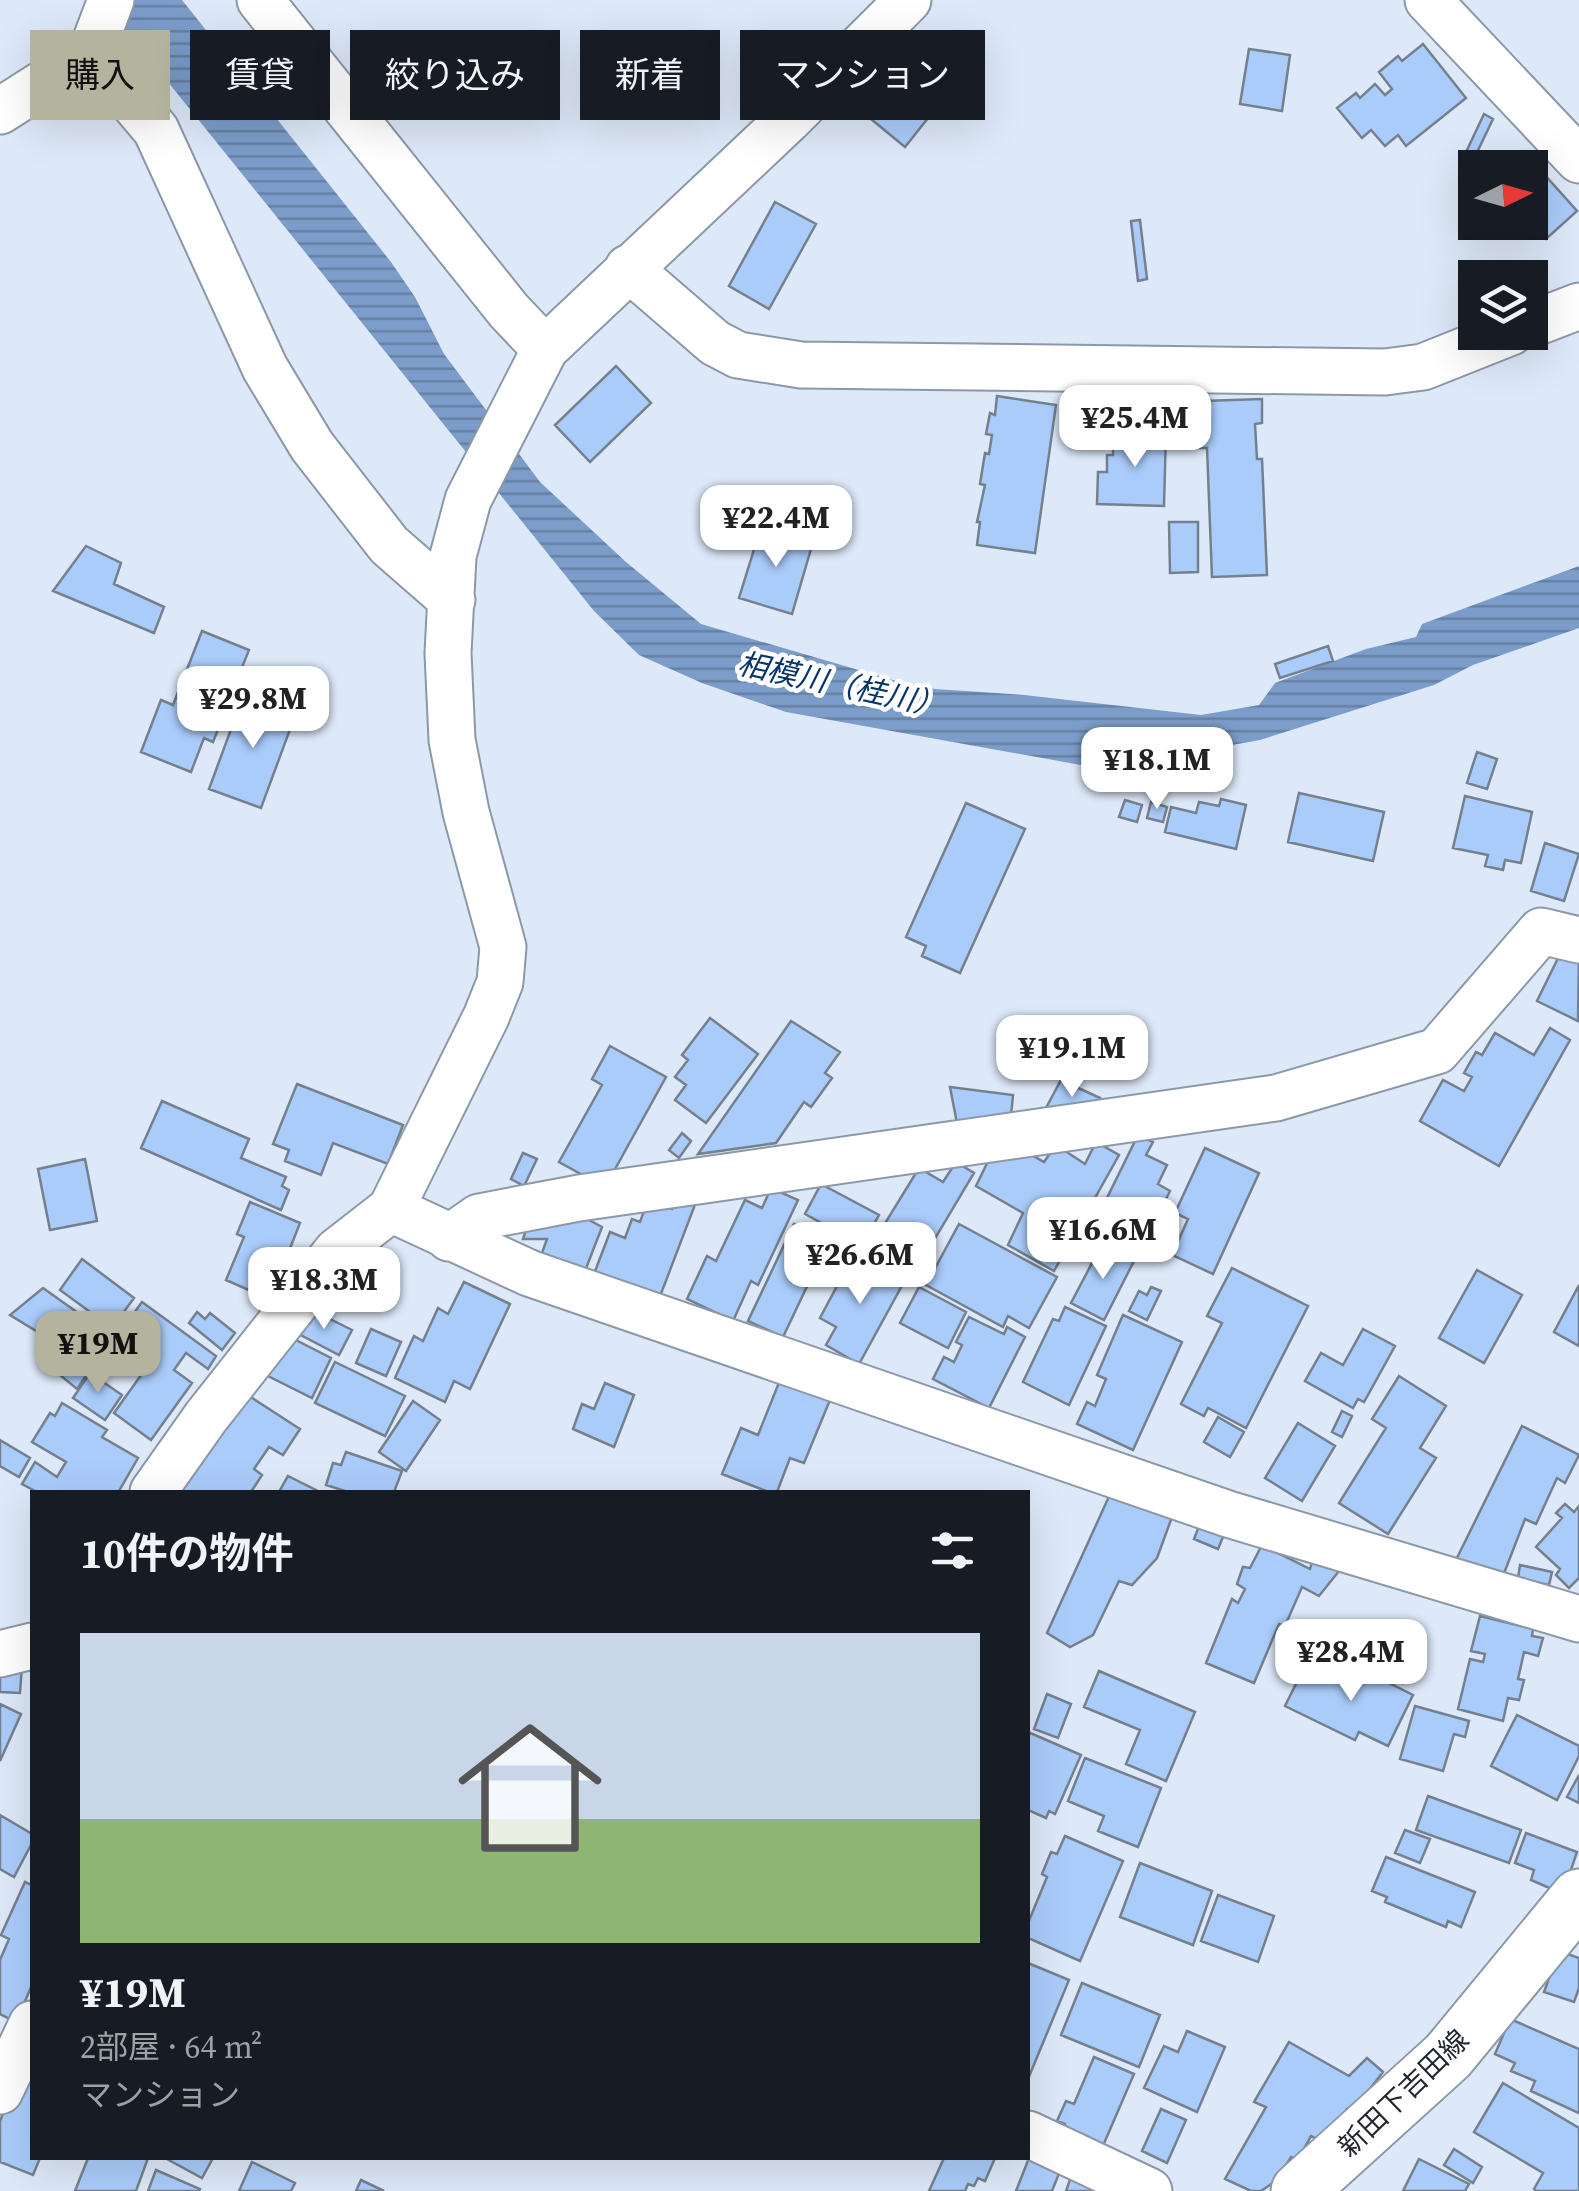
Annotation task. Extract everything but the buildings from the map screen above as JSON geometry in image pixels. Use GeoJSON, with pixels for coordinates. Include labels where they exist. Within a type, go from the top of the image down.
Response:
{"type":"FeatureCollection","features":[{"type":"Feature","properties":{"kind":"main road","name":"新田下吉田線"},"geometry":{"type":"LineString","coordinates":[[1299,2191],[1448,2056],[1579,1897]]}},
{"type":"Feature","properties":{"kind":"street"},"geometry":{"type":"LineString","coordinates":[[260,0],[509,311],[545,349]]}},
{"type":"Feature","properties":{"kind":"street"},"geometry":{"type":"LineString","coordinates":[[154,1490],[206,1417],[337,1251],[392,1209],[500,982],[503,947],[466,812],[452,740],[448,652],[454,556],[468,500],[545,349],[788,120],[908,0]]}},
{"type":"Feature","properties":{"kind":"street"},"geometry":{"type":"LineString","coordinates":[[1428,0],[1579,160]]}},
{"type":"Feature","properties":{"kind":"street"},"geometry":{"type":"LineString","coordinates":[[0,111],[101,28],[197,214],[265,368],[312,446],[389,544],[452,600]]}},
{"type":"Feature","properties":{"kind":"street"},"geometry":{"type":"LineString","coordinates":[[628,268],[715,343],[738,355],[800,365],[1385,372],[1423,367],[1466,350]]}},
{"type":"Feature","properties":{"kind":"street"},"geometry":{"type":"LineString","coordinates":[[1548,318],[1579,306]]}},
{"type":"Feature","properties":{"kind":"street"},"geometry":{"type":"LineString","coordinates":[[449,1238],[479,1217],[579,1198],[1276,1098],[1437,1051],[1540,930],[1579,940]]}},
{"type":"Feature","properties":{"kind":"street"},"geometry":{"type":"LineString","coordinates":[[392,1209],[529,1273],[1210,1508],[1579,1619]]}},
{"type":"Feature","properties":{"kind":"street"},"geometry":{"type":"LineString","coordinates":[[0,1654],[30,1646]]}},
{"type":"Feature","properties":{"kind":"street"},"geometry":{"type":"LineString","coordinates":[[0,2092],[30,2028]]}},
{"type":"Feature","properties":{"kind":"street"},"geometry":{"type":"LineString","coordinates":[[1030,2135],[1150,2191]]}},
{"type":"Feature","properties":{"kind":"water"},"geometry":{"type":"Polygon","coordinates":[[[102,0],[182,0],[206,30],[190,30],[190,109],[170,84],[170,30],[126,30],[102,0]]]}},
{"type":"Feature","properties":{"kind":"water","name":"相模川（桂川）"},"geometry":{"type":"Polygon","coordinates":[[[199,120],[278,120],[391,262],[415,297],[444,354],[540,482],[626,562],[701,624],[920,688],[1201,715],[1259,705],[1275,683],[1366,649],[1416,637],[1422,624],[1579,566],[1579,628],[1473,665],[1434,685],[1260,740],[1165,757],[1081,765],[786,712],[702,683],[639,655],[594,611],[199,120]]]}}]}
